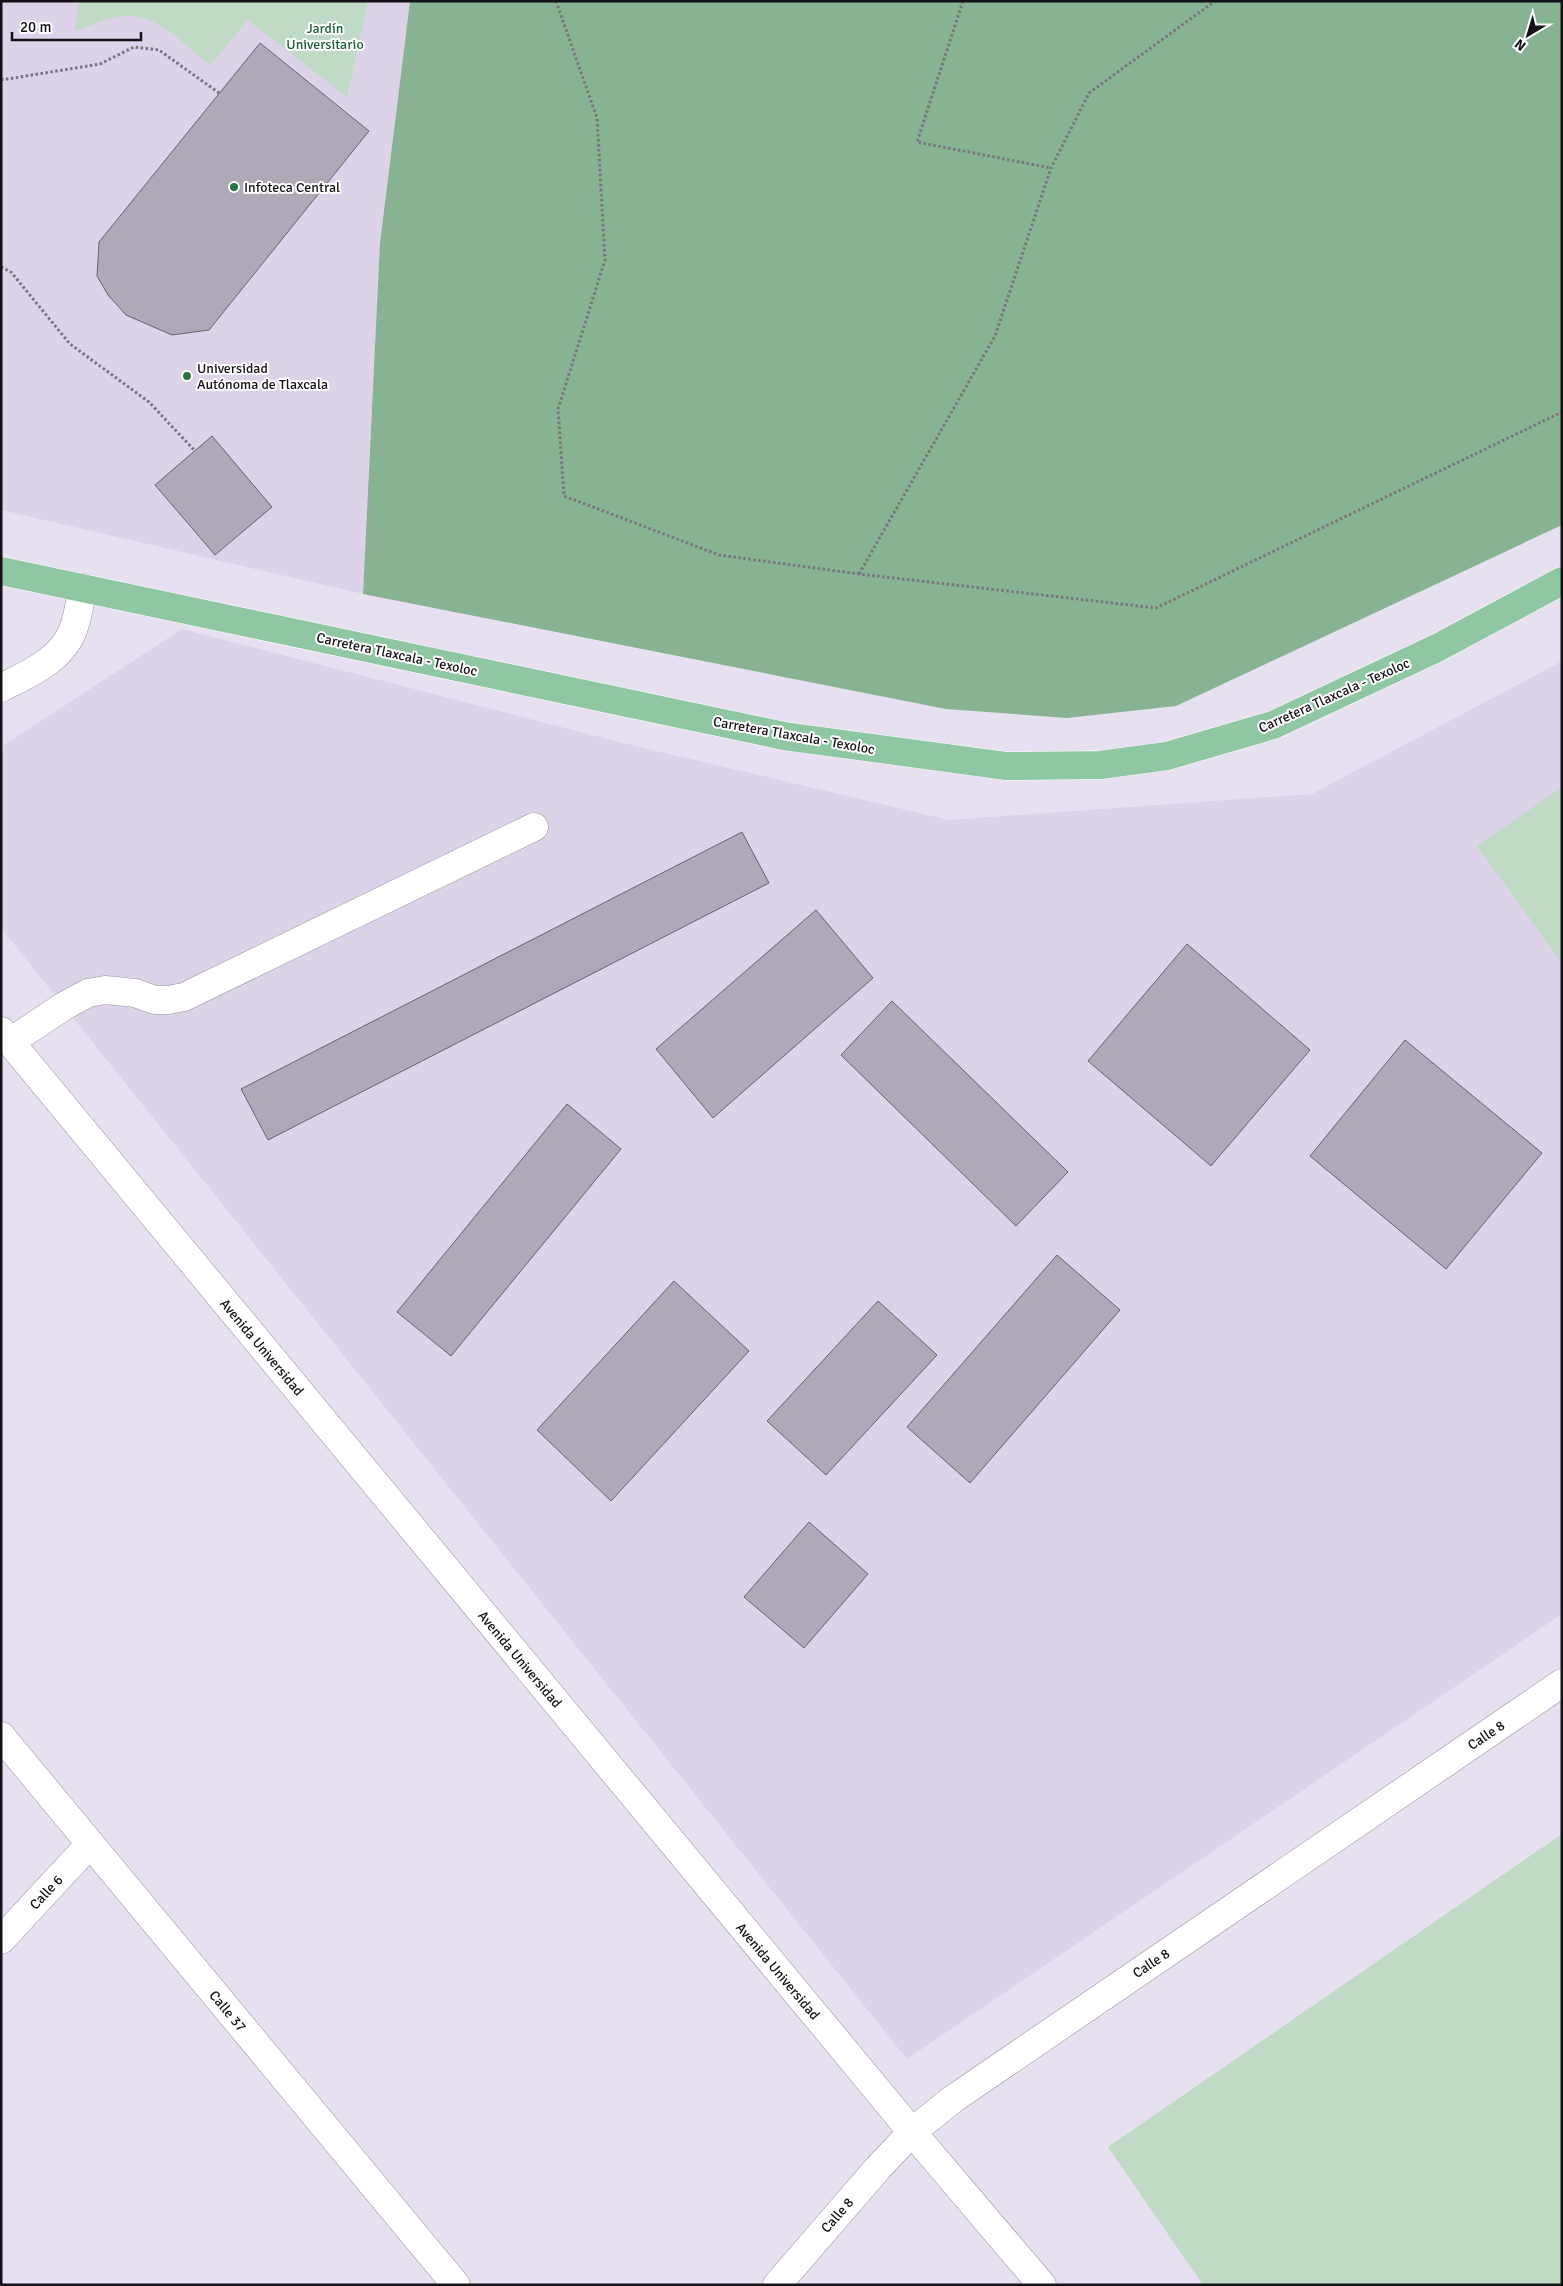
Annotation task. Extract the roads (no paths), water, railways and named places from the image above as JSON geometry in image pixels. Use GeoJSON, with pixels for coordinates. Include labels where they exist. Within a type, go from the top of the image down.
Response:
{"type":"FeatureCollection","features":[{"type":"Feature","properties":{"kind":"main road","name":"Carretera Tlaxcala - Texoloc"},"geometry":{"type":"LineString","coordinates":[[1,571],[784,736],[1007,766],[1100,765],[1167,756],[1273,725],[1437,648],[1562,582]]}},
{"type":"Feature","properties":{"kind":"street"},"geometry":{"type":"LineString","coordinates":[[1,688],[44,666],[62,649],[73,630],[83,588]]}},
{"type":"Feature","properties":{"kind":"street"},"geometry":{"type":"LineString","coordinates":[[6,1037],[88,993],[105,990],[135,993],[155,1000],[184,997],[534,827]]}},
{"type":"Feature","properties":{"kind":"street","name":"Avenida Universidad"},"geometry":{"type":"LineString","coordinates":[[6,1037],[912,2132],[1042,2285]]}},
{"type":"Feature","properties":{"kind":"street","name":"Calle 8"},"geometry":{"type":"LineString","coordinates":[[777,2285],[878,2168],[912,2132],[953,2099],[1562,1683]]}},
{"type":"Feature","properties":{"kind":"street","name":"Calle 37"},"geometry":{"type":"LineString","coordinates":[[1,1736],[456,2285]]}},
{"type":"Feature","properties":{"kind":"street","name":"Calle 6"},"geometry":{"type":"LineString","coordinates":[[1,1940],[90,1844]]}},
{"type":"Feature","properties":{"kind":"place","name":"Infoteca Central"},"geometry":{"type":"Point","coordinates":[234,187]}},
{"type":"Feature","properties":{"kind":"place","name":"Universidad Autónoma de Tlaxcala"},"geometry":{"type":"Point","coordinates":[187,376]}},
{"type":"Feature","properties":{"kind":"park label","name":"Jardín Universitario"},"geometry":{"type":"Point","coordinates":[325,36]}}]}
